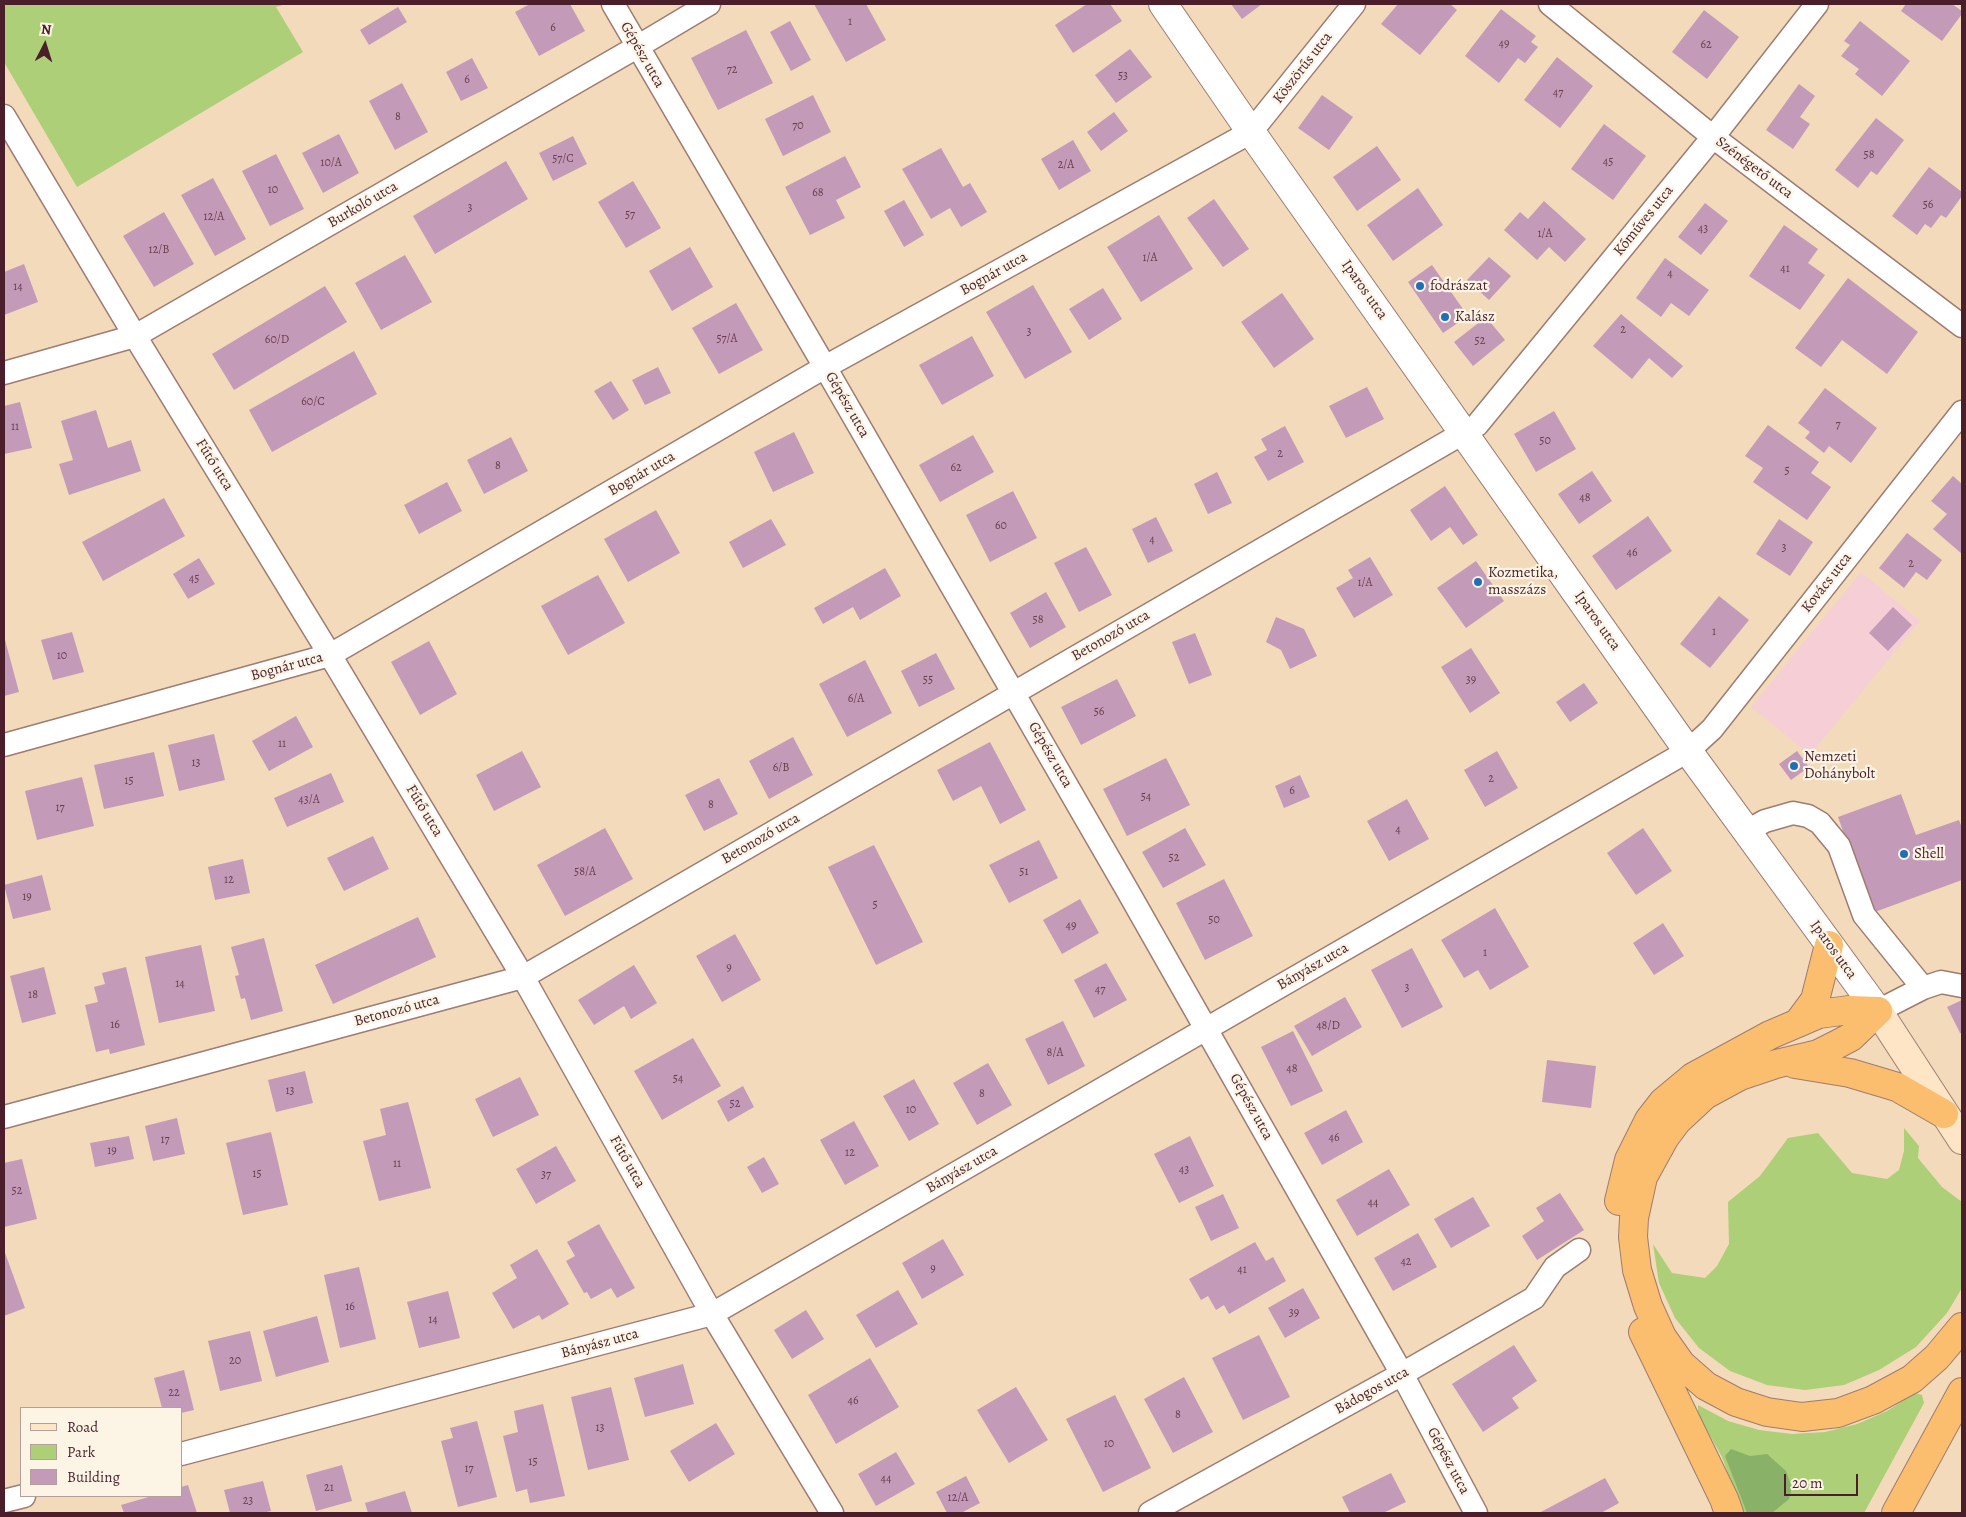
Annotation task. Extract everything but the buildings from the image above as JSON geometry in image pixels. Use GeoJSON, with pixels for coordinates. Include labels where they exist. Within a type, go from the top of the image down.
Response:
{"type":"FeatureCollection","features":[{"type":"Feature","properties":{"kind":"highway"},"geometry":{"type":"LineString","coordinates":[[1798,1023],[1815,1000],[1829,945]]}},
{"type":"Feature","properties":{"kind":"highway"},"geometry":{"type":"LineString","coordinates":[[1729,1513],[1724,1499],[1636,1320],[1620,1276],[1616,1232],[1618,1210],[1629,1160],[1649,1120],[1663,1102],[1694,1077],[1770,1035],[1819,1014],[1834,1011],[1878,1011]]}},
{"type":"Feature","properties":{"kind":"highway"},"geometry":{"type":"LineString","coordinates":[[1878,1011],[1851,1036],[1836,1045],[1818,1054],[1740,1076],[1705,1095],[1677,1121],[1664,1137],[1643,1177],[1634,1218],[1633,1237],[1637,1270],[1648,1306],[1662,1337],[1681,1364],[1706,1386],[1736,1402],[1767,1412],[1802,1417],[1838,1413],[1873,1400],[1912,1379],[1937,1357],[1962,1327]]}},
{"type":"Feature","properties":{"kind":"highway"},"geometry":{"type":"LineString","coordinates":[[1786,1062],[1825,1068],[1875,1080],[1910,1094],[1944,1114]]}},
{"type":"Feature","properties":{"kind":"highway"},"geometry":{"type":"LineString","coordinates":[[1896,1513],[1962,1392]]}},
{"type":"Feature","properties":{"kind":"main road","name":"Iparos utca"},"geometry":{"type":"LineString","coordinates":[[1878,1011],[1962,1140]]}},
{"type":"Feature","properties":{"kind":"street","name":"Gépész utca"},"geometry":{"type":"LineString","coordinates":[[612,4],[1014,692],[1402,1374],[1476,1513]]}},
{"type":"Feature","properties":{"kind":"street","name":"Burkoló utca"},"geometry":{"type":"LineString","coordinates":[[4,373],[135,336],[637,47],[708,4]]}},
{"type":"Feature","properties":{"kind":"street","name":"Iparos utca"},"geometry":{"type":"LineString","coordinates":[[1163,4],[1251,132],[1465,432],[1688,751],[1878,1011]]}},
{"type":"Feature","properties":{"kind":"street","name":"Köszörűs utca"},"geometry":{"type":"LineString","coordinates":[[1251,132],[1354,4]]}},
{"type":"Feature","properties":{"kind":"street","name":"Szénégető utca"},"geometry":{"type":"LineString","coordinates":[[1550,4],[1713,137],[1962,326]]}},
{"type":"Feature","properties":{"kind":"street","name":"Kőműves utca"},"geometry":{"type":"LineString","coordinates":[[1465,432],[1477,425],[1486,416],[1713,137],[1817,4]]}},
{"type":"Feature","properties":{"kind":"street","name":"Fűtő utca"},"geometry":{"type":"LineString","coordinates":[[4,116],[523,977],[712,1314],[832,1513]]}},
{"type":"Feature","properties":{"kind":"street","name":"Bognár utca"},"geometry":{"type":"LineString","coordinates":[[4,745],[330,655],[825,367],[1251,132]]}},
{"type":"Feature","properties":{"kind":"street","name":"Kovács utca"},"geometry":{"type":"LineString","coordinates":[[1688,751],[1712,729],[1962,412]]}},
{"type":"Feature","properties":{"kind":"street","name":"Betonozó utca"},"geometry":{"type":"LineString","coordinates":[[4,1117],[523,977],[1465,432]]}},
{"type":"Feature","properties":{"kind":"street","name":"Bányász utca"},"geometry":{"type":"LineString","coordinates":[[182,1454],[712,1314],[1688,751]]}},
{"type":"Feature","properties":{"kind":"street"},"geometry":{"type":"LineString","coordinates":[[1747,831],[1765,821],[1793,812],[1808,816],[1820,823],[1839,846],[1864,915],[1924,988]]}},
{"type":"Feature","properties":{"kind":"street"},"geometry":{"type":"LineString","coordinates":[[1878,1011],[1924,988],[1941,982],[1962,986]]}},
{"type":"Feature","properties":{"kind":"street","name":"Bádogos utca"},"geometry":{"type":"LineString","coordinates":[[1150,1513],[1402,1374],[1534,1298],[1556,1267],[1579,1250]]}},
{"type":"Feature","properties":{"kind":"street"},"geometry":{"type":"LineString","coordinates":[[8,1513],[4,1502],[21,1497]]}},
{"type":"Feature","properties":{"kind":"shaded area"},"geometry":{"type":"Polygon","coordinates":[[[1861,572],[1920,621],[1810,755],[1751,707],[1861,572]]]}},
{"type":"Feature","properties":{"kind":"green space"},"geometry":{"type":"Polygon","coordinates":[[[4,4],[286,4],[276,7],[303,52],[77,187],[4,62],[4,4]]]}},
{"type":"Feature","properties":{"kind":"green space"},"geometry":{"type":"Polygon","coordinates":[[[1904,1128],[1919,1146],[1918,1158],[1942,1187],[1962,1202],[1962,1288],[1947,1313],[1916,1347],[1879,1370],[1844,1385],[1805,1390],[1767,1385],[1730,1371],[1699,1348],[1675,1318],[1659,1283],[1653,1244],[1672,1273],[1705,1278],[1717,1266],[1729,1244],[1728,1202],[1760,1176],[1788,1138],[1818,1133],[1852,1173],[1887,1179],[1899,1170],[1904,1151],[1904,1128]]]}},
{"type":"Feature","properties":{"kind":"green space"},"geometry":{"type":"Polygon","coordinates":[[[1915,1393],[1922,1395],[1924,1403],[1864,1513],[1743,1513],[1722,1457],[1698,1414],[1698,1405],[1728,1421],[1759,1430],[1792,1434],[1825,1432],[1857,1424],[1887,1411],[1915,1393]]]}},
{"type":"Feature","properties":{"kind":"green space"},"geometry":{"type":"Polygon","coordinates":[[[1731,1449],[1750,1456],[1767,1454],[1786,1471],[1792,1488],[1789,1499],[1772,1513],[1747,1513],[1725,1456],[1731,1449]]]}},
{"type":"Feature","properties":{"kind":"place","name":"fodrászat"},"geometry":{"type":"Point","coordinates":[1420,286]}},
{"type":"Feature","properties":{"kind":"place","name":"Kalász"},"geometry":{"type":"Point","coordinates":[1445,317]}},
{"type":"Feature","properties":{"kind":"place","name":"Kozmetika, masszázs"},"geometry":{"type":"Point","coordinates":[1478,582]}},
{"type":"Feature","properties":{"kind":"place","name":"Nemzeti Dohánybolt"},"geometry":{"type":"Point","coordinates":[1794,766]}},
{"type":"Feature","properties":{"kind":"place","name":"Shell"},"geometry":{"type":"Point","coordinates":[1904,854]}}]}
